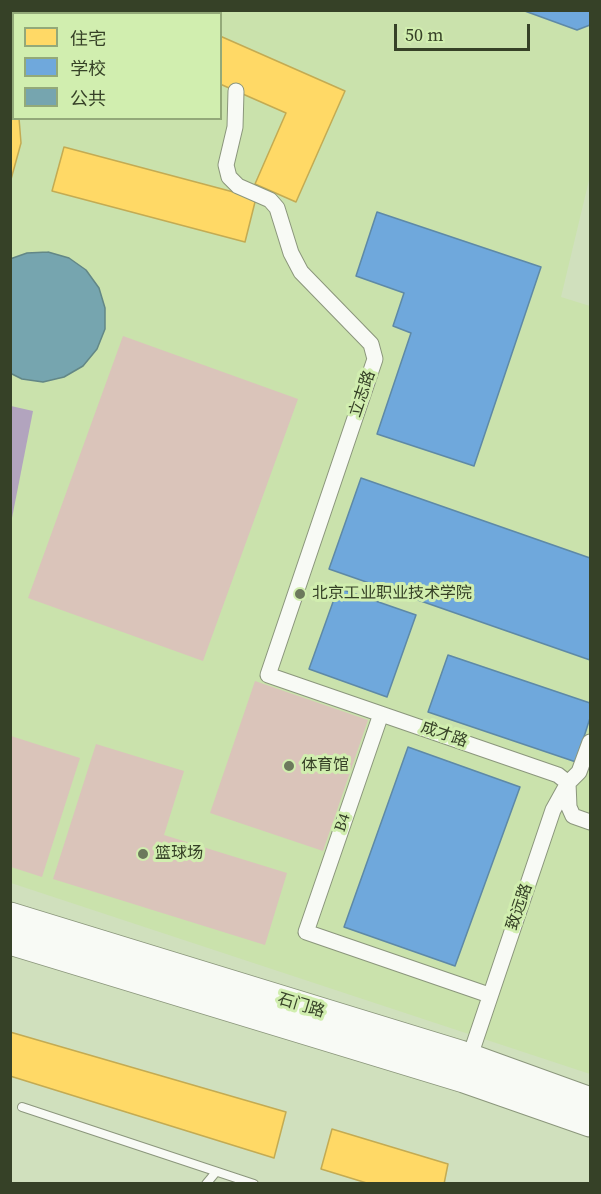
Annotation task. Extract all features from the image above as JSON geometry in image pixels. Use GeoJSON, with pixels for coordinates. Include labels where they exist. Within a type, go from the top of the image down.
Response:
{"type":"FeatureCollection","features":[{"type":"Feature","properties":{"kind":"highway","name":"石门路"},"geometry":{"type":"LineString","coordinates":[[10,916],[467,1069],[591,1123]]}},
{"type":"Feature","properties":{"kind":"highway","name":"石门路"},"geometry":{"type":"LineString","coordinates":[[10,941],[467,1069],[591,1101]]}},
{"type":"Feature","properties":{"kind":"street","name":"立志路"},"geometry":{"type":"LineString","coordinates":[[236,91],[235,127],[226,165],[229,177],[237,186],[270,200],[277,208],[291,253],[301,272],[371,344],[375,360],[268,675]]}},
{"type":"Feature","properties":{"kind":"street","name":"成才路"},"geometry":{"type":"LineString","coordinates":[[268,675],[558,775],[568,783]]}},
{"type":"Feature","properties":{"kind":"street","name":"B4"},"geometry":{"type":"LineString","coordinates":[[381,714],[306,932],[489,995]]}},
{"type":"Feature","properties":{"kind":"street","name":"致远路"},"geometry":{"type":"LineString","coordinates":[[467,1069],[489,995],[553,810],[568,783],[579,772],[591,742]]}},
{"type":"Feature","properties":{"kind":"street"},"geometry":{"type":"LineString","coordinates":[[568,783],[569,807],[573,816],[591,822]]}},
{"type":"Feature","properties":{"kind":"lane"},"geometry":{"type":"LineString","coordinates":[[22,1107],[254,1184]]}},
{"type":"Feature","properties":{"kind":"lane"},"geometry":{"type":"LineString","coordinates":[[206,1184],[216,1172]]}},
{"type":"Feature","properties":{"kind":"shaded area","name":"北京工业职业技术学院"},"geometry":{"type":"Polygon","coordinates":[[[11,11],[590,11],[590,176],[561,297],[590,306],[590,1074],[11,883],[11,11]]]}},
{"type":"Feature","properties":{"kind":"shaded area"},"geometry":{"type":"Polygon","coordinates":[[[123,336],[298,399],[203,661],[28,598],[123,336]]]}},
{"type":"Feature","properties":{"kind":"shaded area"},"geometry":{"type":"Polygon","coordinates":[[[10,406],[33,411],[11,523],[10,406]]]}},
{"type":"Feature","properties":{"kind":"shaded area","name":"体育馆"},"geometry":{"type":"Polygon","coordinates":[[[255,681],[368,720],[323,851],[210,813],[255,681]]]}},
{"type":"Feature","properties":{"kind":"shaded area"},"geometry":{"type":"Polygon","coordinates":[[[11,736],[80,758],[42,877],[11,867],[11,736]]]}},
{"type":"Feature","properties":{"kind":"shaded area","name":"篮球场"},"geometry":{"type":"Polygon","coordinates":[[[96,744],[184,771],[164,835],[287,873],[265,945],[53,879],[96,744]]]}},
{"type":"Feature","properties":{"kind":"building: 住宅"},"geometry":{"type":"Polygon","coordinates":[[[10,10],[27,10],[26,12],[12,12],[12,120],[19,120],[21,143],[10,183],[10,10]]]}},
{"type":"Feature","properties":{"kind":"building: 住宅"},"geometry":{"type":"Polygon","coordinates":[[[98,10],[163,10],[166,12],[98,12],[98,10]]]}},
{"type":"Feature","properties":{"kind":"building: 住宅"},"geometry":{"type":"Polygon","coordinates":[[[222,37],[345,91],[296,202],[255,184],[286,113],[222,85],[222,37]]]}},
{"type":"Feature","properties":{"kind":"building: 住宅"},"geometry":{"type":"Polygon","coordinates":[[[64,147],[256,198],[245,242],[52,191],[64,147]]]}},
{"type":"Feature","properties":{"kind":"building: 住宅"},"geometry":{"type":"Polygon","coordinates":[[[10,1032],[286,1112],[274,1158],[10,1076],[10,1032]]]}},
{"type":"Feature","properties":{"kind":"building: 住宅"},"geometry":{"type":"Polygon","coordinates":[[[332,1129],[448,1164],[444,1184],[370,1184],[321,1169],[332,1129]]]}},
{"type":"Feature","properties":{"kind":"building: 学校"},"geometry":{"type":"Polygon","coordinates":[[[522,10],[590,10],[590,25],[577,30],[522,10]]]}},
{"type":"Feature","properties":{"kind":"building: 学校"},"geometry":{"type":"Polygon","coordinates":[[[377,212],[541,267],[474,466],[377,434],[411,333],[393,326],[404,293],[356,276],[377,212]]]}},
{"type":"Feature","properties":{"kind":"building: 学校"},"geometry":{"type":"Polygon","coordinates":[[[361,478],[590,558],[590,660],[329,569],[361,478]]]}},
{"type":"Feature","properties":{"kind":"building: 学校"},"geometry":{"type":"Polygon","coordinates":[[[338,588],[416,615],[387,697],[309,669],[338,588]]]}},
{"type":"Feature","properties":{"kind":"building: 学校"},"geometry":{"type":"Polygon","coordinates":[[[448,655],[590,703],[590,718],[576,762],[428,712],[448,655]]]}},
{"type":"Feature","properties":{"kind":"building: 学校"},"geometry":{"type":"Polygon","coordinates":[[[408,747],[520,787],[455,966],[344,927],[408,747]]]}},
{"type":"Feature","properties":{"kind":"building: 公共"},"geometry":{"type":"Polygon","coordinates":[[[48,252],[69,258],[86,270],[99,288],[105,308],[105,329],[97,349],[83,366],[64,377],[43,382],[22,379],[10,373],[10,259],[27,253],[48,252]]]}},
{"type":"Feature","properties":{"kind":"place","name":"北京工业职业技术学院"},"geometry":{"type":"Point","coordinates":[300,594]}},
{"type":"Feature","properties":{"kind":"place","name":"体育馆"},"geometry":{"type":"Point","coordinates":[289,766]}},
{"type":"Feature","properties":{"kind":"place","name":"篮球场"},"geometry":{"type":"Point","coordinates":[143,854]}}]}
